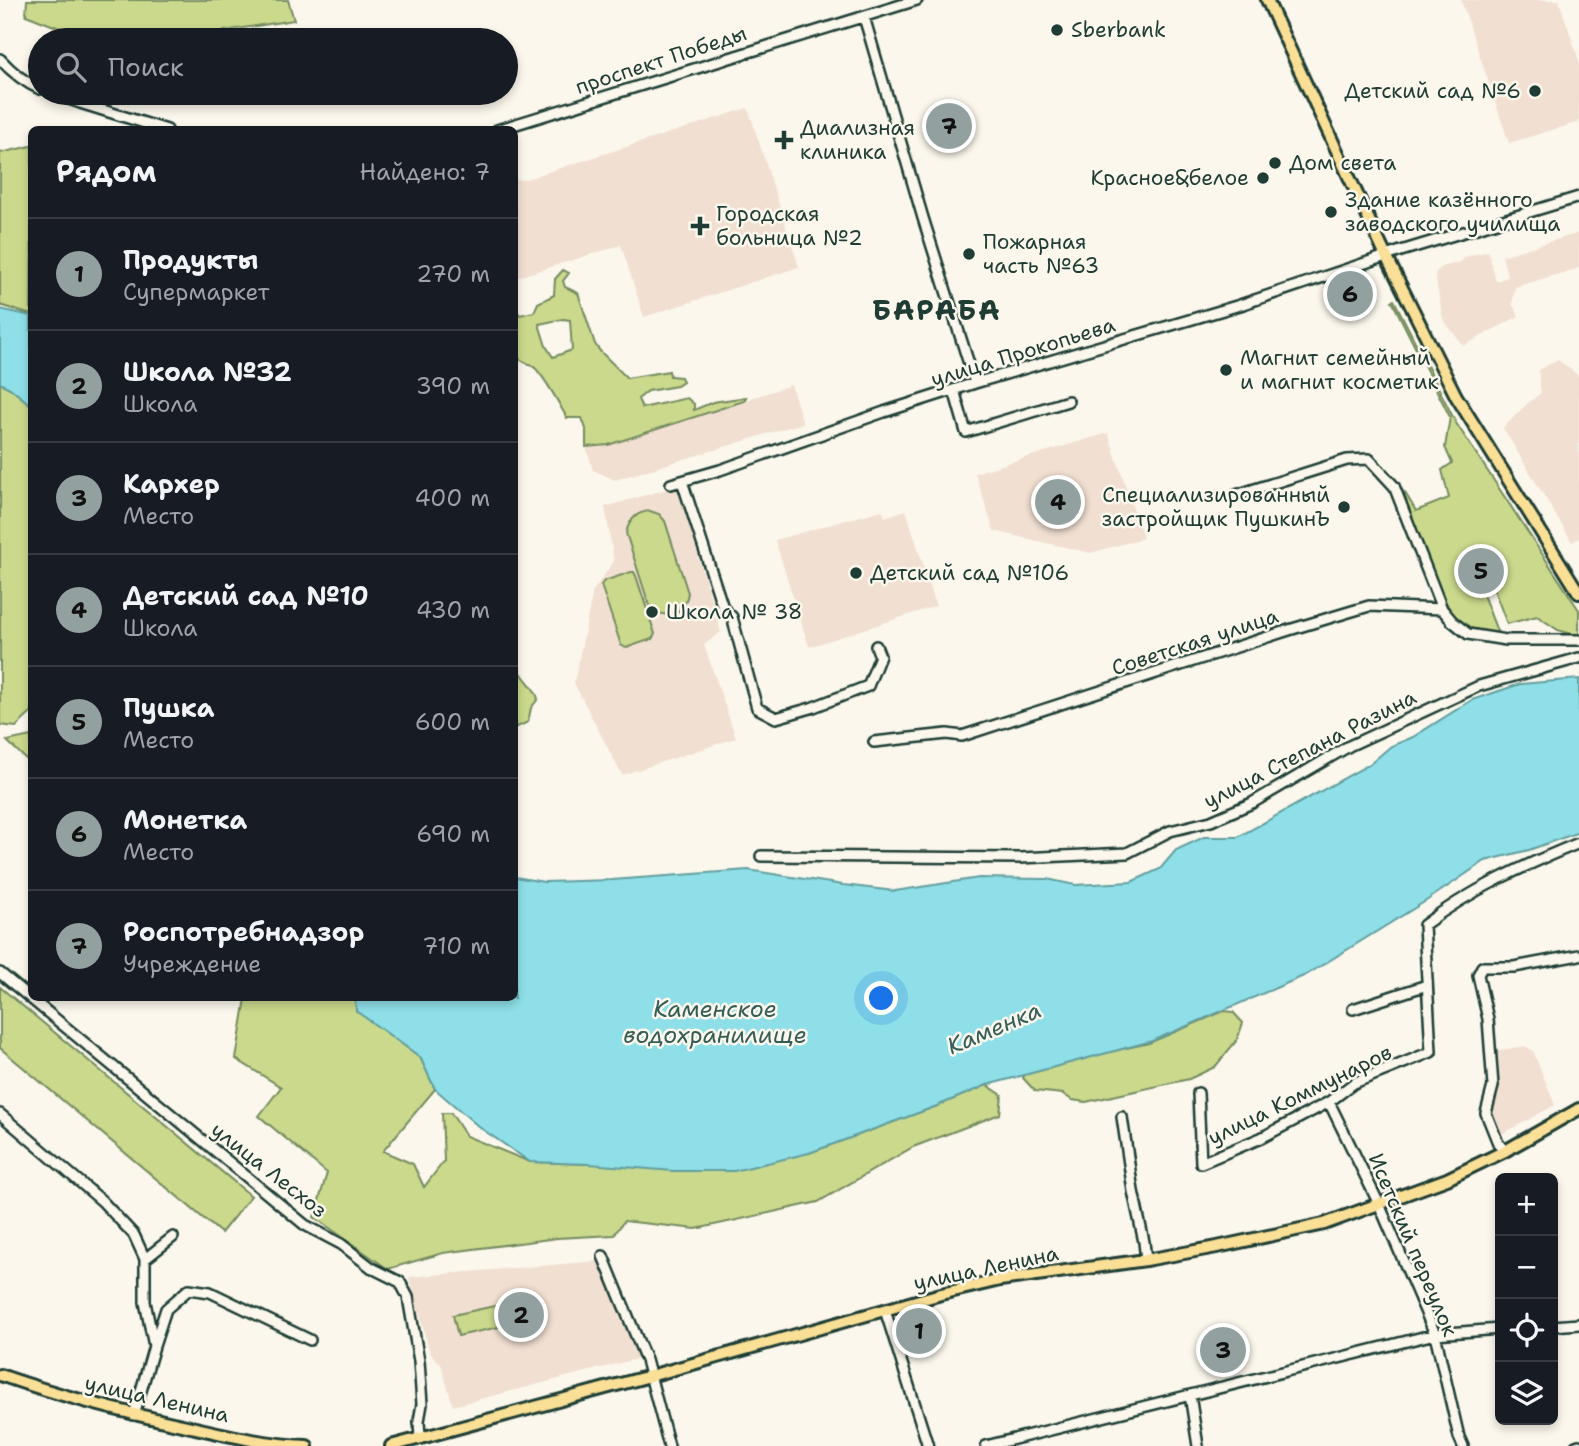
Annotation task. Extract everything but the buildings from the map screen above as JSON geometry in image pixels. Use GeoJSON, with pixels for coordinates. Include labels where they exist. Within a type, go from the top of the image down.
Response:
{"type":"FeatureCollection","features":[{"type":"Feature","properties":{"kind":"main road"},"geometry":{"type":"LineString","coordinates":[[1268,0],[1387,257],[1456,396],[1579,593]]}},
{"type":"Feature","properties":{"kind":"main road","name":"улица Ленина"},"geometry":{"type":"LineString","coordinates":[[391,1446],[941,1294],[1000,1280],[1146,1260],[1324,1224],[1447,1179],[1505,1151],[1579,1109]]}},
{"type":"Feature","properties":{"kind":"main road","name":"улица Ленина"},"geometry":{"type":"LineString","coordinates":[[0,1375],[55,1394],[134,1415],[281,1445],[307,1446]]}},
{"type":"Feature","properties":{"kind":"street","name":"проспект Победы"},"geometry":{"type":"LineString","coordinates":[[510,126],[917,0]]}},
{"type":"Feature","properties":{"kind":"street"},"geometry":{"type":"LineString","coordinates":[[864,17],[975,383]]}},
{"type":"Feature","properties":{"kind":"street"},"geometry":{"type":"LineString","coordinates":[[0,59],[28,82]]}},
{"type":"Feature","properties":{"kind":"street"},"geometry":{"type":"LineString","coordinates":[[86,105],[154,126]]}},
{"type":"Feature","properties":{"kind":"street","name":"улица Прокопьева"},"geometry":{"type":"LineString","coordinates":[[671,484],[720,470],[975,383],[1240,305],[1579,197]]}},
{"type":"Feature","properties":{"kind":"street"},"geometry":{"type":"LineString","coordinates":[[954,390],[966,432],[1068,401]]}},
{"type":"Feature","properties":{"kind":"street"},"geometry":{"type":"LineString","coordinates":[[1236,495],[1347,460],[1369,459],[1394,486],[1442,609],[1452,621],[1468,634],[1506,640],[1579,640]]}},
{"type":"Feature","properties":{"kind":"street"},"geometry":{"type":"LineString","coordinates":[[682,481],[723,608],[732,617],[757,708],[776,718],[868,686],[880,656],[876,646]]}},
{"type":"Feature","properties":{"kind":"street","name":"Советская улица"},"geometry":{"type":"LineString","coordinates":[[874,742],[947,734],[962,736],[1369,606],[1442,609]]}},
{"type":"Feature","properties":{"kind":"street","name":"улица Степана Разина"},"geometry":{"type":"LineString","coordinates":[[761,856],[1020,858],[1127,853],[1170,831],[1212,821],[1252,803],[1349,746],[1479,686],[1579,658]]}},
{"type":"Feature","properties":{"kind":"street","name":"улица Коммунаров"},"geometry":{"type":"LineString","coordinates":[[1198,1093],[1201,1163],[1261,1138],[1329,1102],[1354,1083],[1431,1052],[1424,925],[1445,909],[1521,868],[1579,843]]}},
{"type":"Feature","properties":{"kind":"street"},"geometry":{"type":"LineString","coordinates":[[1505,1151],[1498,1143],[1486,1113],[1493,1086],[1488,1019],[1478,975],[1482,967],[1514,967],[1579,955]]}},
{"type":"Feature","properties":{"kind":"street","name":"улица Лесхоз"},"geometry":{"type":"LineString","coordinates":[[0,973],[28,996]]}},
{"type":"Feature","properties":{"kind":"street"},"geometry":{"type":"LineString","coordinates":[[1353,1010],[1427,985]]}},
{"type":"Feature","properties":{"kind":"street","name":"улица Лесхоз"},"geometry":{"type":"LineString","coordinates":[[34,1001],[305,1225],[341,1244],[372,1268],[400,1282],[408,1297],[419,1361],[422,1404],[420,1439]]}},
{"type":"Feature","properties":{"kind":"street","name":"Исетский переулок"},"geometry":{"type":"LineString","coordinates":[[1329,1102],[1379,1204],[1435,1334],[1463,1446]]}},
{"type":"Feature","properties":{"kind":"street"},"geometry":{"type":"LineString","coordinates":[[0,1114],[102,1201],[134,1235],[145,1258],[145,1301],[154,1346]]}},
{"type":"Feature","properties":{"kind":"street"},"geometry":{"type":"LineString","coordinates":[[1122,1118],[1146,1260]]}},
{"type":"Feature","properties":{"kind":"street"},"geometry":{"type":"LineString","coordinates":[[145,1258],[173,1237]]}},
{"type":"Feature","properties":{"kind":"street"},"geometry":{"type":"LineString","coordinates":[[603,1256],[646,1360],[669,1446]]}},
{"type":"Feature","properties":{"kind":"street"},"geometry":{"type":"LineString","coordinates":[[134,1415],[166,1309],[189,1289],[210,1292],[310,1340]]}},
{"type":"Feature","properties":{"kind":"street"},"geometry":{"type":"LineString","coordinates":[[885,1310],[928,1446]]}},
{"type":"Feature","properties":{"kind":"street"},"geometry":{"type":"LineString","coordinates":[[1558,1326],[1579,1324]]}},
{"type":"Feature","properties":{"kind":"street"},"geometry":{"type":"LineString","coordinates":[[986,1446],[1435,1334],[1495,1329]]}},
{"type":"Feature","properties":{"kind":"street"},"geometry":{"type":"LineString","coordinates":[[1190,1395],[1198,1446]]}},
{"type":"Feature","properties":{"kind":"shaded area","name":"Детский сад №6"},"geometry":{"type":"Polygon","coordinates":[[[1461,0],[1559,0],[1579,61],[1579,122],[1509,143],[1461,0]]]}},
{"type":"Feature","properties":{"kind":"shaded area","name":"Городская больница №2"},"geometry":{"type":"Polygon","coordinates":[[[748,108],[799,267],[644,317],[621,245],[518,277],[518,179],[748,108]]]}},
{"type":"Feature","properties":{"kind":"shaded area"},"geometry":{"type":"Polygon","coordinates":[[[1579,233],[1579,268],[1515,287],[1512,304],[1519,316],[1463,346],[1443,319],[1435,274],[1441,267],[1488,251],[1496,281],[1508,277],[1502,256],[1579,233]]]}},
{"type":"Feature","properties":{"kind":"shaded area"},"geometry":{"type":"Polygon","coordinates":[[[1558,360],[1579,376],[1579,538],[1572,542],[1503,428],[1541,393],[1538,370],[1558,360]]]}},
{"type":"Feature","properties":{"kind":"shaded area"},"geometry":{"type":"Polygon","coordinates":[[[791,385],[803,423],[615,480],[593,470],[586,447],[608,445],[791,385]]]}},
{"type":"Feature","properties":{"kind":"shaded area"},"geometry":{"type":"Polygon","coordinates":[[[1108,433],[1143,538],[1091,553],[994,531],[975,473],[1108,433]]]}},
{"type":"Feature","properties":{"kind":"shaded area","name":"Школа № 38"},"geometry":{"type":"Polygon","coordinates":[[[677,486],[721,632],[704,645],[736,738],[622,775],[574,683],[593,591],[614,561],[605,507],[677,486]]]}},
{"type":"Feature","properties":{"kind":"shaded area","name":"Детский сад №106"},"geometry":{"type":"Polygon","coordinates":[[[882,510],[885,517],[906,510],[936,606],[809,647],[775,540],[882,510]]]}},
{"type":"Feature","properties":{"kind":"shaded area"},"geometry":{"type":"Polygon","coordinates":[[[1525,1046],[1533,1051],[1555,1105],[1500,1135],[1490,1111],[1497,1081],[1494,1051],[1525,1046]]]}},
{"type":"Feature","properties":{"kind":"shaded area"},"geometry":{"type":"Polygon","coordinates":[[[599,1261],[640,1358],[453,1406],[441,1364],[430,1353],[409,1277],[599,1261]]]}},
{"type":"Feature","properties":{"kind":"green space"},"geometry":{"type":"Polygon","coordinates":[[[27,0],[288,0],[294,20],[244,28],[59,28],[26,15],[27,0]]]}},
{"type":"Feature","properties":{"kind":"green space"},"geometry":{"type":"Polygon","coordinates":[[[28,147],[28,314],[0,305],[0,153],[28,147]]]}},
{"type":"Feature","properties":{"kind":"green space"},"geometry":{"type":"Polygon","coordinates":[[[563,270],[569,273],[563,281],[565,287],[578,293],[595,344],[627,378],[669,371],[670,376],[681,377],[683,382],[677,386],[648,391],[638,399],[642,408],[687,398],[694,404],[694,410],[713,402],[746,397],[744,401],[608,445],[586,447],[586,429],[582,418],[567,418],[537,370],[518,357],[518,312],[520,315],[534,312],[538,303],[554,295],[555,279],[563,270]],[[570,320],[539,324],[546,346],[553,357],[572,350],[570,320]]]}},
{"type":"Feature","properties":{"kind":"green space"},"geometry":{"type":"Polygon","coordinates":[[[1394,300],[1456,423],[1579,610],[1579,636],[1558,630],[1537,616],[1507,624],[1490,579],[1494,578],[1487,559],[1469,566],[1475,585],[1479,584],[1498,634],[1473,629],[1454,617],[1443,597],[1405,502],[1404,491],[1416,511],[1449,498],[1442,470],[1452,463],[1445,447],[1450,417],[1392,301],[1394,300]]]}},
{"type":"Feature","properties":{"kind":"green space"},"geometry":{"type":"Polygon","coordinates":[[[0,383],[28,403],[28,716],[16,727],[0,725],[0,383]]]}},
{"type":"Feature","properties":{"kind":"green space"},"geometry":{"type":"Polygon","coordinates":[[[650,511],[659,514],[665,521],[688,593],[682,607],[673,614],[661,613],[649,605],[626,533],[634,518],[650,511]]]}},
{"type":"Feature","properties":{"kind":"green space"},"geometry":{"type":"Polygon","coordinates":[[[631,572],[636,576],[655,634],[652,639],[626,648],[621,645],[601,585],[604,581],[631,572]]]}},
{"type":"Feature","properties":{"kind":"green space"},"geometry":{"type":"Polygon","coordinates":[[[518,659],[523,676],[538,699],[531,708],[528,722],[518,727],[518,659]]]}},
{"type":"Feature","properties":{"kind":"green space"},"geometry":{"type":"Polygon","coordinates":[[[28,737],[28,761],[7,741],[28,737]]]}},
{"type":"Feature","properties":{"kind":"green space"},"geometry":{"type":"Polygon","coordinates":[[[0,987],[251,1196],[221,1233],[0,1048],[0,987]]]}},
{"type":"Feature","properties":{"kind":"green space"},"geometry":{"type":"Polygon","coordinates":[[[246,1001],[355,1001],[357,1011],[420,1057],[435,1089],[383,1151],[413,1164],[424,1187],[444,1161],[442,1113],[451,1113],[466,1136],[530,1162],[589,1164],[809,1153],[987,1085],[1002,1095],[1000,1114],[913,1147],[818,1202],[696,1229],[624,1221],[614,1235],[557,1238],[443,1253],[388,1269],[314,1217],[327,1173],[259,1116],[281,1087],[236,1059],[246,1001]]]}},
{"type":"Feature","properties":{"kind":"green space"},"geometry":{"type":"Polygon","coordinates":[[[1224,1011],[1233,1012],[1243,1023],[1237,1040],[1215,1067],[1189,1079],[1086,1102],[1072,1100],[1063,1094],[1035,1091],[1023,1078],[1027,1070],[1149,1043],[1224,1011]]]}},
{"type":"Feature","properties":{"kind":"green space"},"geometry":{"type":"Polygon","coordinates":[[[504,1304],[508,1325],[458,1336],[453,1315],[504,1304]]]}},
{"type":"Feature","properties":{"kind":"water"},"geometry":{"type":"Polygon","coordinates":[[[0,309],[28,315],[28,403],[0,383],[0,309]]]}},
{"type":"Feature","properties":{"kind":"water","name":"Каменское водохранилище"},"geometry":{"type":"Polygon","coordinates":[[[1579,679],[1579,832],[1529,850],[1485,861],[1306,975],[1152,1041],[987,1085],[809,1153],[734,1171],[673,1171],[530,1162],[479,1127],[435,1089],[420,1057],[356,1011],[355,1001],[518,1001],[518,878],[544,882],[612,880],[748,870],[895,891],[979,878],[1047,879],[1075,885],[1131,882],[1160,869],[1176,850],[1204,837],[1238,837],[1370,764],[1391,746],[1413,737],[1472,700],[1520,684],[1579,679]]]}},
{"type":"Feature","properties":{"kind":"place","name":"Sberbank"},"geometry":{"type":"Point","coordinates":[1057,30]}},
{"type":"Feature","properties":{"kind":"place","name":"Детский сад №6"},"geometry":{"type":"Point","coordinates":[1535,91]}},
{"type":"Feature","properties":{"kind":"place","name":"Роспотребнадзор"},"geometry":{"type":"Point","coordinates":[949,126]}},
{"type":"Feature","properties":{"kind":"place","name":"Диализная клиника"},"geometry":{"type":"Point","coordinates":[784,140]}},
{"type":"Feature","properties":{"kind":"place","name":"Дом света"},"geometry":{"type":"Point","coordinates":[1275,163]}},
{"type":"Feature","properties":{"kind":"place","name":"Красное&белое"},"geometry":{"type":"Point","coordinates":[1263,178]}},
{"type":"Feature","properties":{"kind":"place","name":"Здание казённого заводского училища"},"geometry":{"type":"Point","coordinates":[1331,212]}},
{"type":"Feature","properties":{"kind":"place","name":"Городская больница №2"},"geometry":{"type":"Point","coordinates":[700,226]}},
{"type":"Feature","properties":{"kind":"place","name":"Пожарная часть №63"},"geometry":{"type":"Point","coordinates":[969,254]}},
{"type":"Feature","properties":{"kind":"place","name":"Монетка"},"geometry":{"type":"Point","coordinates":[1350,294]}},
{"type":"Feature","properties":{"kind":"place","name":"Магнит семейный и магнит косметик"},"geometry":{"type":"Point","coordinates":[1226,370]}},
{"type":"Feature","properties":{"kind":"place","name":"Детский сад №10"},"geometry":{"type":"Point","coordinates":[1058,502]}},
{"type":"Feature","properties":{"kind":"place","name":"Специализированный застройщик ПушкинЪ"},"geometry":{"type":"Point","coordinates":[1344,507]}},
{"type":"Feature","properties":{"kind":"place","name":"Пушка"},"geometry":{"type":"Point","coordinates":[1481,571]}},
{"type":"Feature","properties":{"kind":"place","name":"Детский сад №106"},"geometry":{"type":"Point","coordinates":[856,573]}},
{"type":"Feature","properties":{"kind":"place","name":"Школа № 38"},"geometry":{"type":"Point","coordinates":[652,612]}},
{"type":"Feature","properties":{"kind":"place","name":"Школа №32"},"geometry":{"type":"Point","coordinates":[521,1315]}},
{"type":"Feature","properties":{"kind":"place","name":"Продукты"},"geometry":{"type":"Point","coordinates":[919,1331]}},
{"type":"Feature","properties":{"kind":"place","name":"Кархер"},"geometry":{"type":"Point","coordinates":[1223,1350]}},
{"type":"Feature","properties":{"kind":"district","name":"БАРАБА"},"geometry":{"type":"Point","coordinates":[937,310]}},
{"type":"Feature","properties":{"kind":"water label","name":"Каменка"},"geometry":{"type":"Point","coordinates":[994,1028]}}]}
